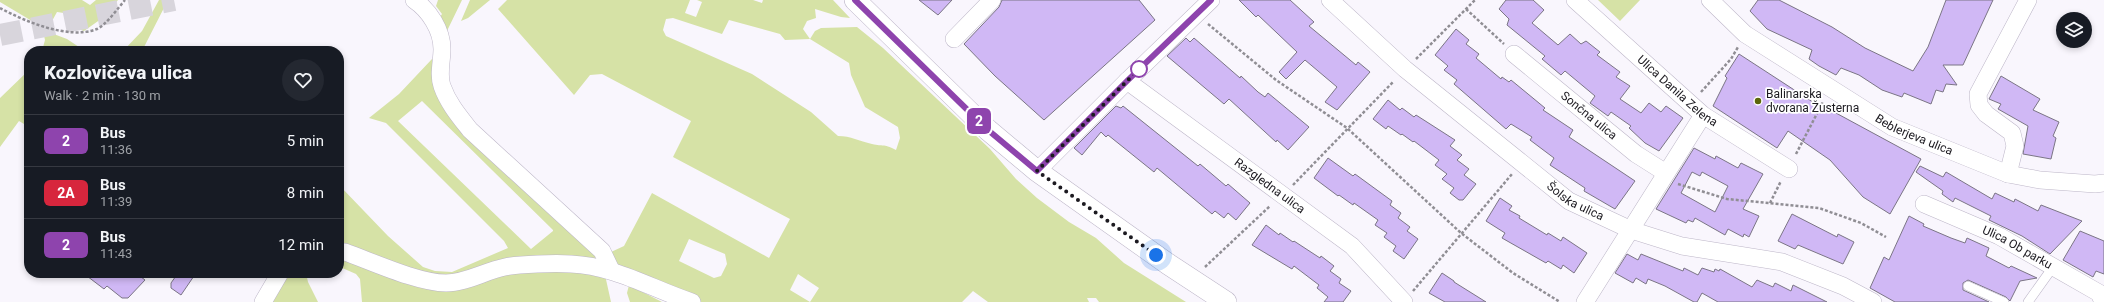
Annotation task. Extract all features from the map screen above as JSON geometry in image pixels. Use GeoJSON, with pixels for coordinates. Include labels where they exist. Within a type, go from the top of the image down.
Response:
{"type":"FeatureCollection","features":[{"type":"Feature","properties":{"kind":"street"},"geometry":{"type":"LineString","coordinates":[[414,0],[424,7],[438,29],[442,48],[441,85],[452,108],[470,130],[602,251],[611,270]]}},
{"type":"Feature","properties":{"kind":"street"},"geometry":{"type":"LineString","coordinates":[[855,0],[988,130],[1037,171],[1168,264],[1226,302]]}},
{"type":"Feature","properties":{"kind":"street"},"geometry":{"type":"LineString","coordinates":[[954,39],[992,0]]}},
{"type":"Feature","properties":{"kind":"street"},"geometry":{"type":"LineString","coordinates":[[1037,171],[1127,81],[1212,0]]}},
{"type":"Feature","properties":{"kind":"street","name":"Šolska ulica"},"geometry":{"type":"LineString","coordinates":[[1330,0],[1405,69],[1569,201],[1631,230],[1682,246],[1782,262],[1843,286],[1854,298],[1873,302]]}},
{"type":"Feature","properties":{"kind":"street","name":"Ulica Danila Zelena"},"geometry":{"type":"LineString","coordinates":[[1575,0],[1703,114],[1789,169]]}},
{"type":"Feature","properties":{"kind":"street","name":"Beblerjeva ulica"},"geometry":{"type":"LineString","coordinates":[[1710,0],[1745,34],[1892,127],[2008,174],[2040,180],[2095,184],[2104,183]]}},
{"type":"Feature","properties":{"kind":"street"},"geometry":{"type":"LineString","coordinates":[[2008,174],[2015,146],[2012,133],[1986,114],[1979,105],[1978,94],[2028,0]]}},
{"type":"Feature","properties":{"kind":"street","name":"Sončna ulica"},"geometry":{"type":"LineString","coordinates":[[1514,54],[1636,154],[1665,174]]}},
{"type":"Feature","properties":{"kind":"street","name":"Razgledna ulica"},"geometry":{"type":"LineString","coordinates":[[1127,81],[1352,246],[1404,302]]}},
{"type":"Feature","properties":{"kind":"street"},"geometry":{"type":"LineString","coordinates":[[1585,302],[1703,114]]}},
{"type":"Feature","properties":{"kind":"street","name":"Ulica Ob parku"},"geometry":{"type":"LineString","coordinates":[[1924,204],[1999,236],[2099,293],[2103,302]]}},
{"type":"Feature","properties":{"kind":"street"},"geometry":{"type":"LineString","coordinates":[[344,252],[426,280],[446,283],[459,281],[506,267],[572,264],[611,270],[692,302]]}},
{"type":"Feature","properties":{"kind":"street"},"geometry":{"type":"LineString","coordinates":[[263,302],[277,278]]}},
{"type":"Feature","properties":{"kind":"lane"},"geometry":{"type":"LineString","coordinates":[[2028,302],[2053,267]]}},
{"type":"Feature","properties":{"kind":"lane"},"geometry":{"type":"LineString","coordinates":[[1968,286],[2004,302]]}},
{"type":"Feature","properties":{"kind":"path"},"geometry":{"type":"LineString","coordinates":[[0,8],[22,20],[74,34],[99,29],[125,0]]}},
{"type":"Feature","properties":{"kind":"path"},"geometry":{"type":"LineString","coordinates":[[1203,268],[1282,196],[1405,69],[1475,0]]}},
{"type":"Feature","properties":{"kind":"path"},"geometry":{"type":"LineString","coordinates":[[1466,9],[1514,54]]}},
{"type":"Feature","properties":{"kind":"path"},"geometry":{"type":"LineString","coordinates":[[1196,14],[1276,80],[1347,128],[1461,233],[1512,273],[1560,302]]}},
{"type":"Feature","properties":{"kind":"path"},"geometry":{"type":"LineString","coordinates":[[1700,93],[1731,58]]}},
{"type":"Feature","properties":{"kind":"path"},"geometry":{"type":"LineString","coordinates":[[1770,203],[1830,89]]}},
{"type":"Feature","properties":{"kind":"path"},"geometry":{"type":"LineString","coordinates":[[1404,302],[1521,163]]}},
{"type":"Feature","properties":{"kind":"path"},"geometry":{"type":"LineString","coordinates":[[1665,174],[1684,186],[1727,199],[1819,208],[1861,222],[1886,237]]}},
{"type":"Feature","properties":{"kind":"green space"},"geometry":{"type":"Polygon","coordinates":[[[0,0],[82,0],[90,5],[96,0],[118,0],[101,19],[84,31],[77,28],[71,14],[57,12],[52,21],[51,33],[67,39],[78,46],[43,46],[45,40],[42,27],[0,2],[0,0]]]}},
{"type":"Feature","properties":{"kind":"green space"},"geometry":{"type":"Polygon","coordinates":[[[159,0],[168,0],[145,46],[128,46],[142,31],[159,0]]]}},
{"type":"Feature","properties":{"kind":"green space"},"geometry":{"type":"Polygon","coordinates":[[[438,0],[462,0],[446,33],[438,20],[442,14],[436,6],[438,0]]]}},
{"type":"Feature","properties":{"kind":"green space"},"geometry":{"type":"Polygon","coordinates":[[[470,0],[490,0],[468,18],[461,21],[470,0]]]}},
{"type":"Feature","properties":{"kind":"green space"},"geometry":{"type":"Polygon","coordinates":[[[507,0],[690,0],[685,13],[696,17],[702,2],[697,0],[753,0],[762,3],[763,0],[833,0],[850,18],[841,17],[815,9],[816,18],[807,21],[803,29],[810,39],[815,31],[821,28],[857,27],[883,48],[990,149],[1016,179],[1037,198],[1069,222],[1096,238],[1124,263],[1186,302],[1099,302],[1096,298],[1087,298],[1089,302],[988,302],[973,291],[962,302],[810,302],[684,302],[616,264],[611,252],[624,246],[652,193],[769,258],[790,219],[673,157],[691,121],[602,74],[590,75],[574,95],[498,9],[507,0]],[[673,18],[666,19],[663,30],[666,36],[752,74],[811,112],[838,136],[885,146],[896,150],[900,138],[898,127],[865,107],[851,75],[849,63],[810,39],[785,40],[780,34],[729,20],[722,34],[673,18]],[[689,239],[679,261],[714,278],[721,276],[727,264],[725,254],[689,239]],[[798,274],[790,290],[810,302],[819,288],[798,274]]]}},
{"type":"Feature","properties":{"kind":"green space"},"geometry":{"type":"Polygon","coordinates":[[[1598,0],[1640,0],[1620,21],[1598,0]]]}},
{"type":"Feature","properties":{"kind":"green space"},"geometry":{"type":"Polygon","coordinates":[[[432,59],[436,63],[436,83],[597,253],[597,261],[448,279],[344,248],[344,190],[388,236],[423,267],[435,271],[452,272],[508,248],[504,241],[386,123],[369,118],[399,94],[432,59]],[[422,101],[398,121],[531,249],[553,231],[422,101]]]}},
{"type":"Feature","properties":{"kind":"green space"},"geometry":{"type":"Polygon","coordinates":[[[24,75],[24,124],[19,121],[0,147],[0,98],[24,75]]]}},
{"type":"Feature","properties":{"kind":"green space"},"geometry":{"type":"Polygon","coordinates":[[[344,259],[424,284],[531,268],[605,275],[611,302],[362,302],[360,279],[356,274],[344,269],[344,259]]]}},
{"type":"Feature","properties":{"kind":"green space"},"geometry":{"type":"Polygon","coordinates":[[[284,278],[307,278],[318,302],[270,302],[284,278]]]}},
{"type":"Feature","properties":{"kind":"green space"},"geometry":{"type":"Polygon","coordinates":[[[629,285],[662,302],[630,302],[627,293],[629,285]]]}},
{"type":"Feature","properties":{"kind":"building"},"geometry":{"type":"Polygon","coordinates":[[[919,0],[952,0],[938,15],[919,0]]]}},
{"type":"Feature","properties":{"kind":"building"},"geometry":{"type":"Polygon","coordinates":[[[1002,0],[1139,0],[1155,20],[1044,120],[995,76],[964,44],[999,7],[1002,0]]]}},
{"type":"Feature","properties":{"kind":"building"},"geometry":{"type":"Polygon","coordinates":[[[1239,0],[1290,0],[1314,22],[1309,26],[1356,65],[1358,62],[1370,72],[1337,110],[1325,102],[1337,87],[1305,60],[1286,79],[1279,72],[1297,52],[1258,15],[1256,17],[1239,0]]]}},
{"type":"Feature","properties":{"kind":"building"},"geometry":{"type":"Polygon","coordinates":[[[1506,0],[1533,0],[1544,10],[1532,23],[1558,45],[1570,34],[1581,44],[1586,41],[1600,52],[1597,55],[1620,72],[1616,77],[1630,86],[1620,99],[1641,113],[1649,103],[1661,112],[1666,106],[1683,118],[1659,151],[1645,143],[1629,128],[1631,126],[1611,112],[1608,116],[1590,103],[1595,96],[1565,71],[1561,75],[1542,59],[1545,56],[1507,25],[1509,19],[1499,9],[1506,0]]]}},
{"type":"Feature","properties":{"kind":"building"},"geometry":{"type":"Polygon","coordinates":[[[1758,0],[1779,0],[1832,27],[1865,48],[1913,71],[1928,47],[1946,0],[1993,0],[1963,65],[1943,65],[1957,85],[1946,84],[1943,92],[1936,90],[1931,104],[1904,93],[1902,97],[1882,90],[1859,75],[1841,68],[1836,75],[1819,66],[1809,59],[1812,50],[1767,29],[1750,11],[1758,0]]]}},
{"type":"Feature","properties":{"kind":"building"},"geometry":{"type":"Polygon","coordinates":[[[1456,29],[1469,40],[1466,44],[1479,54],[1476,58],[1501,79],[1502,77],[1509,82],[1511,80],[1545,108],[1543,110],[1573,130],[1569,137],[1635,181],[1615,209],[1584,191],[1585,188],[1550,165],[1554,158],[1530,140],[1532,137],[1511,124],[1506,129],[1454,84],[1457,80],[1444,70],[1448,66],[1435,55],[1456,29]]]}},
{"type":"Feature","properties":{"kind":"building"},"geometry":{"type":"Polygon","coordinates":[[[1186,38],[1190,42],[1194,38],[1240,78],[1241,76],[1258,92],[1265,97],[1268,93],[1309,127],[1288,150],[1277,140],[1276,142],[1229,99],[1224,104],[1167,56],[1186,38]]]}},
{"type":"Feature","properties":{"kind":"building"},"geometry":{"type":"Polygon","coordinates":[[[1739,54],[1822,108],[1823,106],[1921,159],[1890,214],[1863,197],[1830,160],[1788,131],[1777,148],[1713,106],[1727,78],[1725,76],[1739,54]]]}},
{"type":"Feature","properties":{"kind":"building"},"geometry":{"type":"Polygon","coordinates":[[[2001,76],[2040,99],[2033,110],[2059,122],[2053,136],[2056,138],[2051,159],[2023,154],[2028,126],[1998,109],[2001,104],[1989,99],[2001,76]]]}},
{"type":"Feature","properties":{"kind":"building"},"geometry":{"type":"Polygon","coordinates":[[[1388,100],[1400,110],[1402,108],[1414,117],[1416,115],[1455,140],[1450,146],[1462,155],[1457,160],[1469,169],[1464,175],[1476,184],[1463,200],[1459,200],[1450,193],[1454,188],[1442,179],[1447,174],[1435,165],[1439,160],[1414,141],[1413,142],[1388,126],[1386,129],[1373,119],[1388,100]]]}},
{"type":"Feature","properties":{"kind":"building"},"geometry":{"type":"Polygon","coordinates":[[[1116,106],[1121,108],[1123,106],[1198,166],[1200,164],[1226,186],[1228,184],[1250,203],[1236,220],[1228,213],[1224,218],[1215,211],[1212,214],[1157,168],[1154,172],[1108,135],[1106,137],[1101,132],[1082,155],[1074,148],[1116,106]]]}},
{"type":"Feature","properties":{"kind":"building"},"geometry":{"type":"Polygon","coordinates":[[[1694,148],[1715,159],[1716,156],[1738,168],[1741,163],[1763,174],[1743,209],[1759,216],[1749,237],[1744,234],[1743,237],[1728,229],[1725,235],[1695,218],[1693,222],[1688,220],[1686,223],[1656,209],[1694,148]],[[1692,172],[1681,193],[1715,212],[1728,186],[1702,172],[1700,176],[1692,172]]]}},
{"type":"Feature","properties":{"kind":"building"},"geometry":{"type":"Polygon","coordinates":[[[1328,158],[1353,176],[1355,174],[1392,201],[1390,205],[1401,213],[1398,218],[1410,227],[1407,231],[1418,239],[1404,259],[1393,251],[1396,246],[1384,237],[1387,233],[1375,225],[1378,220],[1354,203],[1353,205],[1339,195],[1338,196],[1314,178],[1328,158]]]}},
{"type":"Feature","properties":{"kind":"building"},"geometry":{"type":"Polygon","coordinates":[[[1920,166],[1943,177],[1946,172],[1992,199],[1995,193],[2014,202],[2015,199],[2038,211],[2041,205],[2082,221],[2050,254],[2022,236],[1989,220],[1991,216],[1955,198],[1953,202],[1942,194],[1943,191],[1916,172],[1920,166]]]}},
{"type":"Feature","properties":{"kind":"building"},"geometry":{"type":"Polygon","coordinates":[[[1500,198],[1512,206],[1509,210],[1520,216],[1519,218],[1547,235],[1548,233],[1561,241],[1563,237],[1587,253],[1574,273],[1563,265],[1561,269],[1548,261],[1546,263],[1502,238],[1505,233],[1486,221],[1500,198]]]}},
{"type":"Feature","properties":{"kind":"building"},"geometry":{"type":"Polygon","coordinates":[[[1792,214],[1837,237],[1838,234],[1854,242],[1843,264],[1798,245],[1795,249],[1778,241],[1792,214]]]}},
{"type":"Feature","properties":{"kind":"building"},"geometry":{"type":"Polygon","coordinates":[[[1909,216],[1924,224],[1923,226],[1951,238],[1965,243],[1967,238],[1989,248],[1986,256],[2009,268],[2011,266],[2037,278],[2020,281],[2010,301],[2006,297],[1968,280],[1963,283],[1963,290],[1989,302],[1895,302],[1870,288],[1884,257],[1889,260],[1909,216]]]}},
{"type":"Feature","properties":{"kind":"building"},"geometry":{"type":"Polygon","coordinates":[[[1266,225],[1279,235],[1280,233],[1320,258],[1321,256],[1334,266],[1330,271],[1341,279],[1339,283],[1351,291],[1343,302],[1324,302],[1328,297],[1317,288],[1319,285],[1294,266],[1292,269],[1252,245],[1266,225]]]}},
{"type":"Feature","properties":{"kind":"building"},"geometry":{"type":"Polygon","coordinates":[[[2080,231],[2104,241],[2104,274],[2096,271],[2093,277],[2063,260],[2080,231]]]}},
{"type":"Feature","properties":{"kind":"building"},"geometry":{"type":"Polygon","coordinates":[[[1627,254],[1638,260],[1641,254],[1683,271],[1684,268],[1698,275],[1702,268],[1714,272],[1715,269],[1719,271],[1720,269],[1752,287],[1757,280],[1773,287],[1775,283],[1791,291],[1793,285],[1827,302],[1718,302],[1702,293],[1697,302],[1694,302],[1665,286],[1648,279],[1646,284],[1636,278],[1633,283],[1615,273],[1627,254]]]}},
{"type":"Feature","properties":{"kind":"building"},"geometry":{"type":"Polygon","coordinates":[[[1442,273],[1486,302],[1445,302],[1429,293],[1442,273]]]}},
{"type":"Feature","properties":{"kind":"building"},"geometry":{"type":"Polygon","coordinates":[[[90,278],[142,278],[145,280],[128,298],[122,298],[107,286],[104,289],[90,278]]]}},
{"type":"Feature","properties":{"kind":"building"},"geometry":{"type":"Polygon","coordinates":[[[174,278],[193,278],[181,295],[171,288],[171,283],[174,278]]]}},
{"type":"Feature","properties":{"kind":"tunnel"},"geometry":{"type":"LineString","coordinates":[[0,35],[174,0]]}},
{"type":"Feature","properties":{"kind":"bus line","name":"2"},"geometry":{"type":"LineString","coordinates":[[855,0],[988,130],[1037,171],[1211,0]]}},
{"type":"Feature","properties":{"kind":"place","name":"Balinarska dvorana Žusterna"},"geometry":{"type":"Point","coordinates":[1758,101]}},
{"type":"Feature","properties":{"kind":"route"},"geometry":{"type":"LineString","coordinates":[[1139,69],[1037,171],[1156,255]]}}]}
